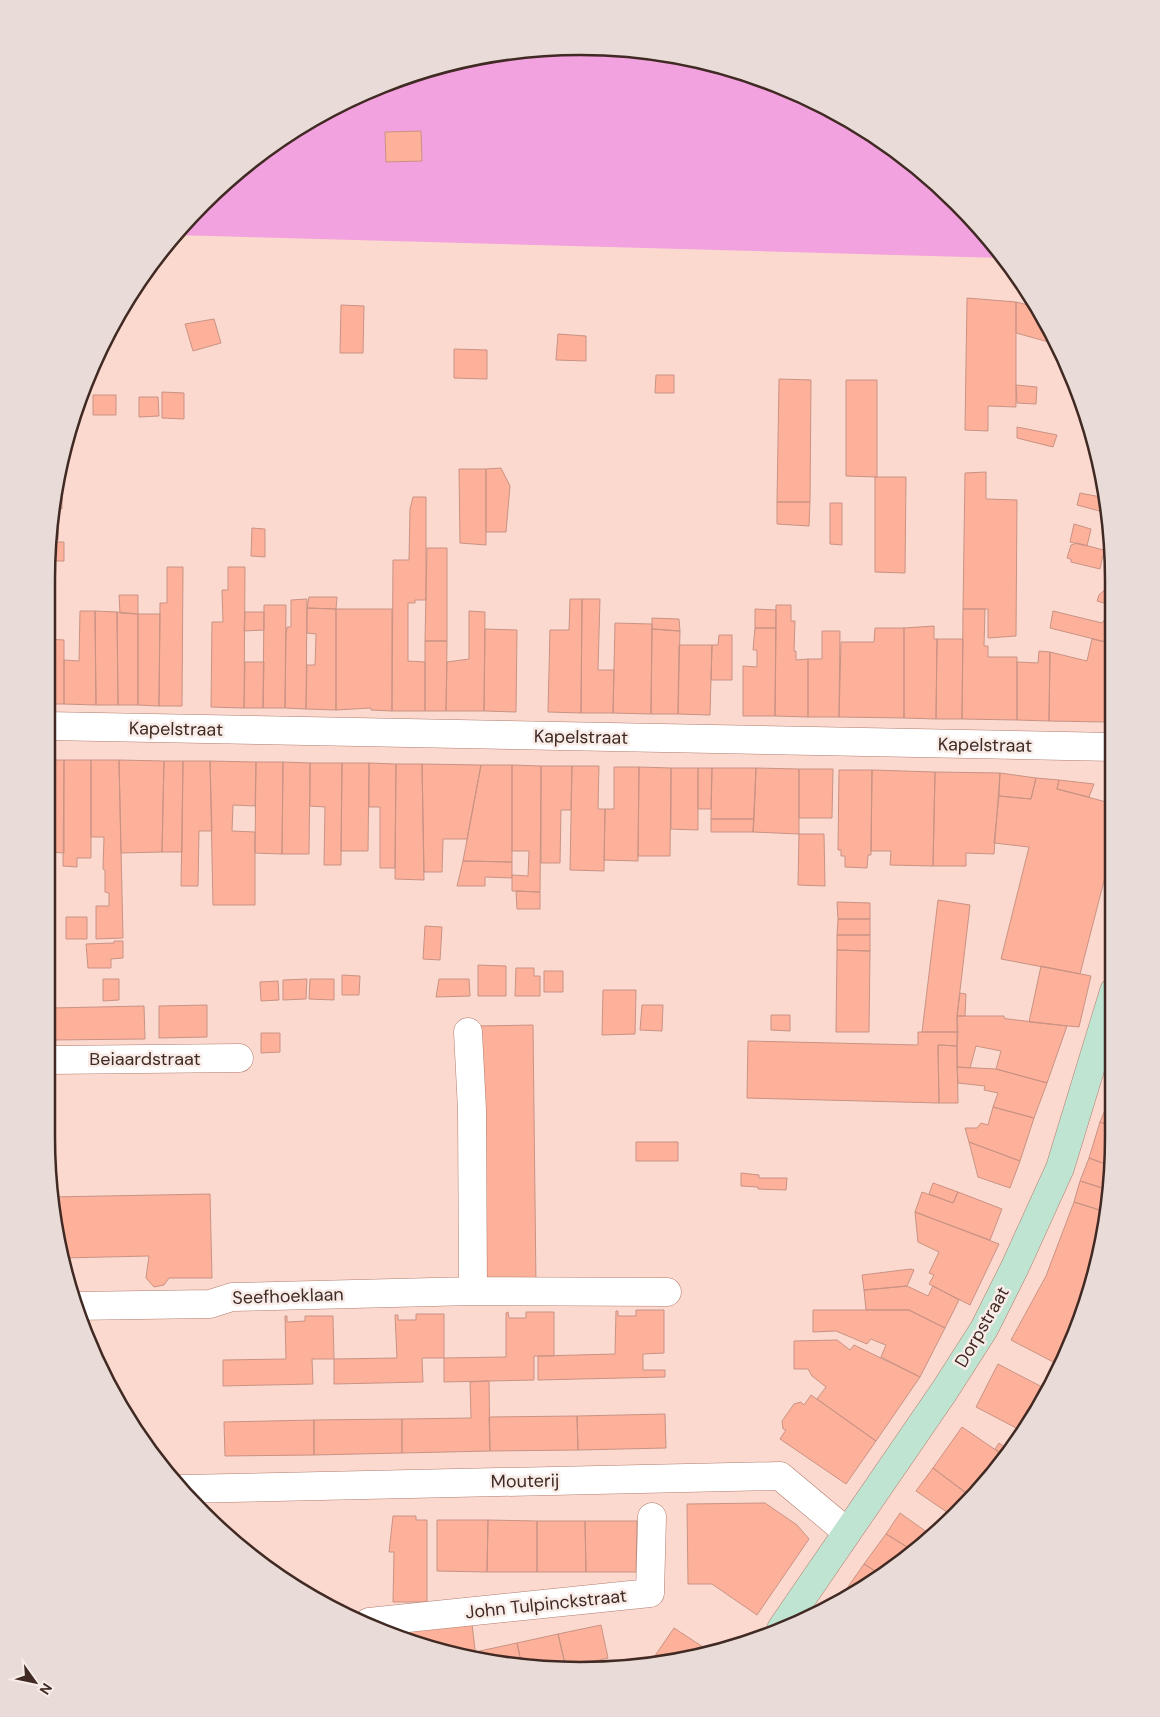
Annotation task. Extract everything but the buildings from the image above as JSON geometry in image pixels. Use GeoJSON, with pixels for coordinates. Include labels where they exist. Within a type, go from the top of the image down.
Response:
{"type":"FeatureCollection","features":[{"type":"Feature","properties":{"kind":"street","name":"Kapelstraat"},"geometry":{"type":"LineString","coordinates":[[55,726],[1105,747]]}},
{"type":"Feature","properties":{"kind":"street","name":"Dorpstraat"},"geometry":{"type":"LineString","coordinates":[[788,1619],[984,1328],[1015,1267],[1060,1168],[1105,1020]]}},
{"type":"Feature","properties":{"kind":"street"},"geometry":{"type":"LineString","coordinates":[[468,1032],[472,1110],[473,1291]]}},
{"type":"Feature","properties":{"kind":"street","name":"Beiaardstraat"},"geometry":{"type":"LineString","coordinates":[[55,1060],[239,1058]]}},
{"type":"Feature","properties":{"kind":"street","name":"Seefhoeklaan"},"geometry":{"type":"LineString","coordinates":[[83,1306],[210,1304],[232,1296],[473,1291],[667,1292]]}},
{"type":"Feature","properties":{"kind":"street","name":"Mouterij"},"geometry":{"type":"LineString","coordinates":[[191,1489],[780,1476],[847,1532]]}},
{"type":"Feature","properties":{"kind":"street","name":"John Tulpinckstraat"},"geometry":{"type":"LineString","coordinates":[[377,1621],[650,1593],[652,1516]]}},
{"type":"Feature","properties":{"kind":"shaded area"},"geometry":{"type":"Polygon","coordinates":[[[580,55],[649,59],[682,65],[749,83],[812,109],[872,143],[900,163],[951,209],[995,258],[184,235],[234,185],[260,163],[288,143],[348,109],[411,83],[478,65],[511,59],[580,55]]]}}]}
